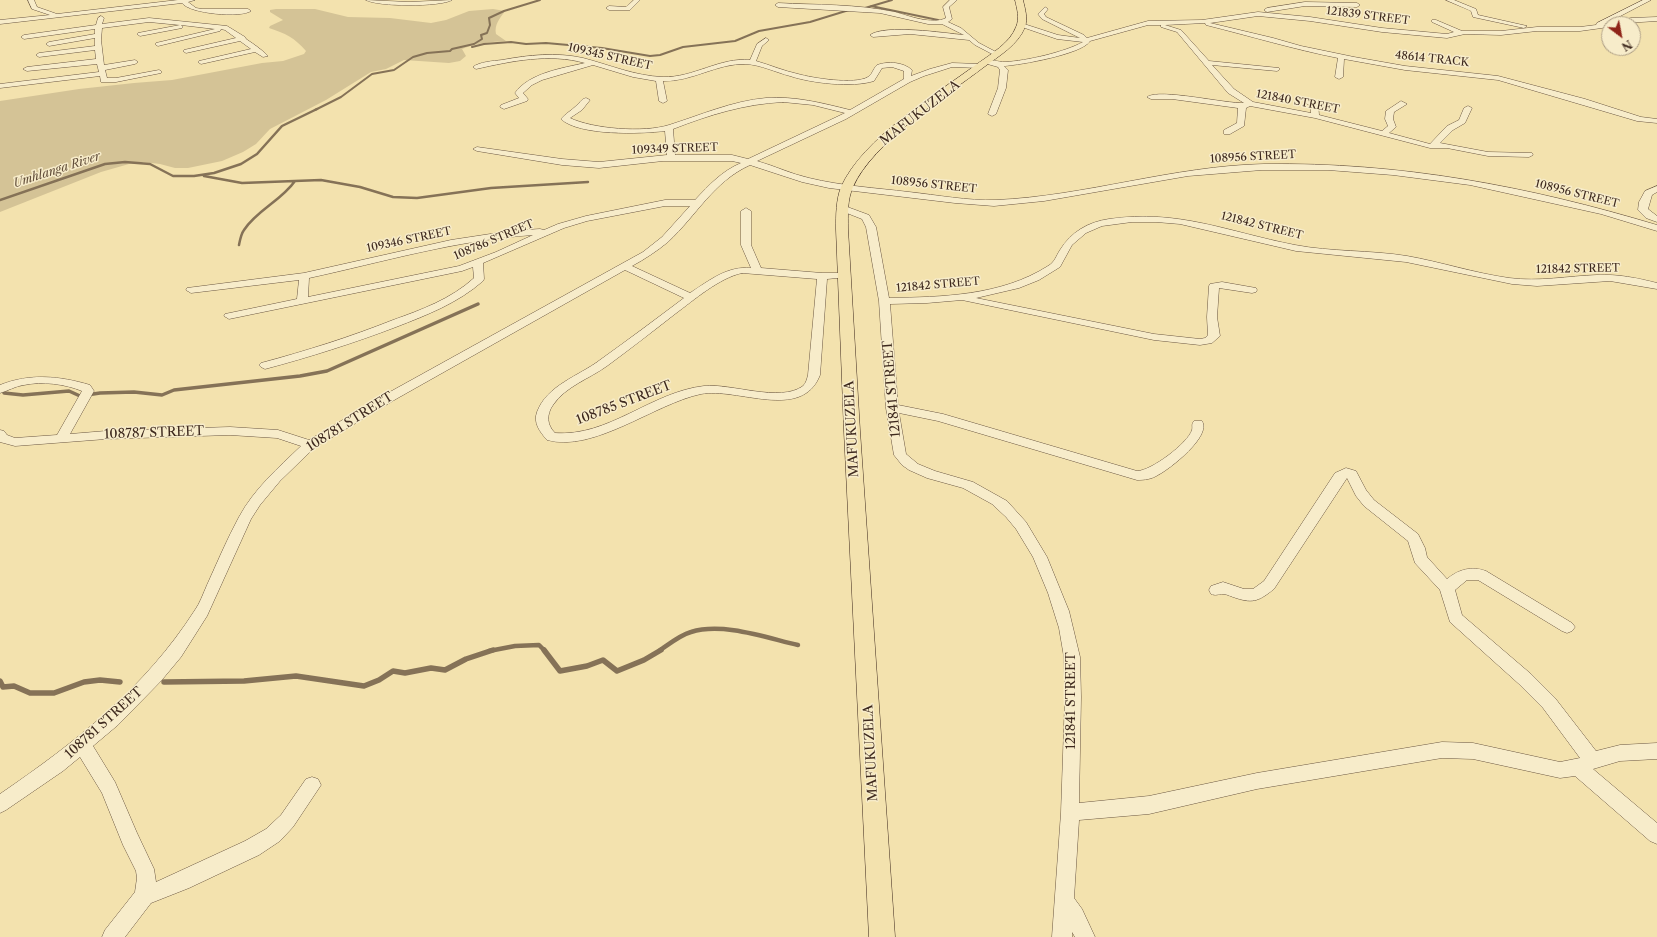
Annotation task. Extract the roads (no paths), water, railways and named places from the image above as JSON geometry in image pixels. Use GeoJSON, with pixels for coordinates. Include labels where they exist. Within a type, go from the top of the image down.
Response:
{"type":"FeatureCollection","features":[{"type":"Feature","properties":{"kind":"main road"},"geometry":{"type":"LineString","coordinates":[[1019,0],[1022,10],[1021,25]]}},
{"type":"Feature","properties":{"kind":"main road","name":"MAFUKUZELA"},"geometry":{"type":"LineString","coordinates":[[882,937],[852,432],[842,208],[848,187],[859,167],[880,145],[915,116],[996,54],[1017,33],[1021,25]]}},
{"type":"Feature","properties":{"kind":"street"},"geometry":{"type":"LineString","coordinates":[[31,0],[34,8],[61,15]]}},
{"type":"Feature","properties":{"kind":"street"},"geometry":{"type":"LineString","coordinates":[[0,22],[192,0]]}},
{"type":"Feature","properties":{"kind":"street"},"geometry":{"type":"LineString","coordinates":[[369,0],[394,4],[417,5],[449,0]]}},
{"type":"Feature","properties":{"kind":"street"},"geometry":{"type":"LineString","coordinates":[[609,8],[628,9],[637,0]]}},
{"type":"Feature","properties":{"kind":"street"},"geometry":{"type":"LineString","coordinates":[[772,11],[784,0]]}},
{"type":"Feature","properties":{"kind":"street"},"geometry":{"type":"LineString","coordinates":[[943,22],[949,19],[946,7],[954,0]]}},
{"type":"Feature","properties":{"kind":"street"},"geometry":{"type":"LineString","coordinates":[[1449,0],[1474,10],[1475,16],[1537,29]]}},
{"type":"Feature","properties":{"kind":"street"},"geometry":{"type":"LineString","coordinates":[[1596,26],[1648,0]]}},
{"type":"Feature","properties":{"kind":"street"},"geometry":{"type":"LineString","coordinates":[[183,1],[190,9],[200,11],[248,11]]}},
{"type":"Feature","properties":{"kind":"street"},"geometry":{"type":"LineString","coordinates":[[778,5],[880,11],[928,22],[943,22],[959,29],[977,44],[996,54]]}},
{"type":"Feature","properties":{"kind":"street"},"geometry":{"type":"LineString","coordinates":[[1258,14],[1270,10],[1303,5],[1357,5]]}},
{"type":"Feature","properties":{"kind":"street"},"geometry":{"type":"LineString","coordinates":[[750,162],[851,112],[907,80],[932,70],[944,66],[1005,64],[1050,56],[1083,46],[1087,42],[1069,30],[1044,18],[1041,14],[1045,9]]}},
{"type":"Feature","properties":{"kind":"street"},"geometry":{"type":"LineString","coordinates":[[105,11],[98,25],[97,36],[104,80],[111,81],[159,72]]}},
{"type":"Feature","properties":{"kind":"street","name":"121839 STREET"},"geometry":{"type":"LineString","coordinates":[[1021,25],[1057,37],[1086,40],[1099,38],[1136,26],[1153,23],[1202,22],[1258,14],[1382,30],[1448,36],[1461,33],[1501,33],[1537,29],[1580,29],[1596,26]]}},
{"type":"Feature","properties":{"kind":"street"},"geometry":{"type":"LineString","coordinates":[[1641,20],[1657,19]]}},
{"type":"Feature","properties":{"kind":"street"},"geometry":{"type":"LineString","coordinates":[[24,36],[98,25],[149,20],[227,28],[258,49],[265,56]]}},
{"type":"Feature","properties":{"kind":"street"},"geometry":{"type":"LineString","coordinates":[[1434,21],[1461,33]]}},
{"type":"Feature","properties":{"kind":"street","name":"48614 TRACK"},"geometry":{"type":"LineString","coordinates":[[1202,22],[1271,39],[1300,48],[1341,56],[1409,68],[1492,77],[1582,101],[1640,120],[1657,121]]}},
{"type":"Feature","properties":{"kind":"street"},"geometry":{"type":"LineString","coordinates":[[140,34],[172,29],[190,24]]}},
{"type":"Feature","properties":{"kind":"street","name":"121840 STREET"},"geometry":{"type":"LineString","coordinates":[[1136,26],[1159,25],[1176,30],[1185,37],[1231,91],[1247,105],[1315,116],[1384,133],[1420,144],[1448,146],[1488,154],[1529,155]]}},
{"type":"Feature","properties":{"kind":"street"},"geometry":{"type":"LineString","coordinates":[[1596,26],[1601,26]]}},
{"type":"Feature","properties":{"kind":"street"},"geometry":{"type":"LineString","coordinates":[[158,44],[227,28]]}},
{"type":"Feature","properties":{"kind":"street"},"geometry":{"type":"LineString","coordinates":[[873,36],[886,32],[903,31],[970,38]]}},
{"type":"Feature","properties":{"kind":"street"},"geometry":{"type":"LineString","coordinates":[[48,44],[97,36]]}},
{"type":"Feature","properties":{"kind":"street"},"geometry":{"type":"LineString","coordinates":[[186,51],[243,38]]}},
{"type":"Feature","properties":{"kind":"street"},"geometry":{"type":"LineString","coordinates":[[752,63],[759,45],[766,40]]}},
{"type":"Feature","properties":{"kind":"street"},"geometry":{"type":"LineString","coordinates":[[39,55],[99,48]]}},
{"type":"Feature","properties":{"kind":"street"},"geometry":{"type":"LineString","coordinates":[[201,62],[258,49]]}},
{"type":"Feature","properties":{"kind":"street","name":"109345 STREET"},"geometry":{"type":"LineString","coordinates":[[476,67],[517,59],[545,56],[573,58],[625,74],[659,80],[680,77],[732,63],[752,63],[797,76],[849,82],[869,79],[874,76],[877,69],[880,67],[894,65],[901,66],[908,70],[907,80]]}},
{"type":"Feature","properties":{"kind":"street"},"geometry":{"type":"LineString","coordinates":[[1339,77],[1341,56]]}},
{"type":"Feature","properties":{"kind":"street"},"geometry":{"type":"LineString","coordinates":[[0,86],[135,62]]}},
{"type":"Feature","properties":{"kind":"street"},"geometry":{"type":"LineString","coordinates":[[1207,63],[1277,69]]}},
{"type":"Feature","properties":{"kind":"street"},"geometry":{"type":"LineString","coordinates":[[504,107],[524,99],[520,93],[523,88],[557,72],[591,64]]}},
{"type":"Feature","properties":{"kind":"street"},"geometry":{"type":"LineString","coordinates":[[983,64],[1000,66],[1004,70],[1002,88],[992,114]]}},
{"type":"Feature","properties":{"kind":"street"},"geometry":{"type":"LineString","coordinates":[[27,69],[102,68]]}},
{"type":"Feature","properties":{"kind":"street"},"geometry":{"type":"LineString","coordinates":[[659,80],[663,94],[662,101]]}},
{"type":"Feature","properties":{"kind":"street"},"geometry":{"type":"LineString","coordinates":[[1151,98],[1172,97],[1247,105]]}},
{"type":"Feature","properties":{"kind":"street"},"geometry":{"type":"LineString","coordinates":[[586,100],[579,108],[569,114],[565,119],[585,126],[609,130],[669,128],[706,115],[755,101],[798,100],[851,112]]}},
{"type":"Feature","properties":{"kind":"street"},"geometry":{"type":"LineString","coordinates":[[1308,102],[1315,105],[1315,116]]}},
{"type":"Feature","properties":{"kind":"street"},"geometry":{"type":"LineString","coordinates":[[1384,133],[1392,127],[1389,119],[1390,111],[1402,106],[1403,104],[1401,103]]}},
{"type":"Feature","properties":{"kind":"street"},"geometry":{"type":"LineString","coordinates":[[1227,132],[1236,128],[1240,124],[1242,108],[1247,105]]}},
{"type":"Feature","properties":{"kind":"street"},"geometry":{"type":"LineString","coordinates":[[1434,145],[1450,128],[1462,121],[1468,108]]}},
{"type":"Feature","properties":{"kind":"street"},"geometry":{"type":"LineString","coordinates":[[669,128],[671,158]]}},
{"type":"Feature","properties":{"kind":"street","name":"109349 STREET"},"geometry":{"type":"LineString","coordinates":[[477,149],[599,165],[653,158],[724,158],[766,166],[805,180],[848,187]]}},
{"type":"Feature","properties":{"kind":"street","name":"108781 STREET"},"geometry":{"type":"LineString","coordinates":[[0,804],[57,765],[112,720],[136,696],[175,652],[202,612],[255,502],[275,478],[310,446],[392,396],[646,254],[665,239],[721,178],[732,170],[750,162]]}},
{"type":"Feature","properties":{"kind":"street","name":"108956 STREET"},"geometry":{"type":"LineString","coordinates":[[848,187],[955,200],[1009,202],[1062,196],[1195,172],[1262,167],[1328,167],[1393,172],[1470,182],[1562,202],[1657,228]]}},
{"type":"Feature","properties":{"kind":"street"},"geometry":{"type":"LineString","coordinates":[[1657,189],[1648,193],[1644,202],[1643,210],[1649,216],[1657,219]]}},
{"type":"Feature","properties":{"kind":"street","name":"108786 STREET"},"geometry":{"type":"LineString","coordinates":[[229,316],[447,272],[478,263],[546,232],[575,221],[637,208],[677,202],[697,203]]}},
{"type":"Feature","properties":{"kind":"street","name":"121841 STREET"},"geometry":{"type":"LineString","coordinates":[[842,208],[862,214],[868,220],[884,301],[892,408],[898,445],[904,460],[913,468],[967,485],[998,503],[1009,512],[1022,527],[1043,565],[1061,612],[1070,645],[1073,687],[1070,812],[1062,937]]}},
{"type":"Feature","properties":{"kind":"street"},"geometry":{"type":"LineString","coordinates":[[746,211],[746,245],[757,271]]}},
{"type":"Feature","properties":{"kind":"street","name":"121842 STREET"},"geometry":{"type":"LineString","coordinates":[[884,301],[955,297],[1004,289],[1020,284],[1048,271],[1058,264],[1065,248],[1074,238],[1088,227],[1119,220],[1146,218],[1171,218],[1198,223],[1308,250],[1392,257],[1428,262],[1513,281],[1557,282],[1610,278],[1657,286]]}},
{"type":"Feature","properties":{"kind":"street","name":"109346 STREET"},"geometry":{"type":"LineString","coordinates":[[191,290],[304,276],[486,236],[546,232]]}},
{"type":"Feature","properties":{"kind":"street"},"geometry":{"type":"LineString","coordinates":[[265,365],[306,354],[390,325],[459,296],[470,290],[479,279],[478,263]]}},
{"type":"Feature","properties":{"kind":"street"},"geometry":{"type":"LineString","coordinates":[[625,266],[691,297]]}},
{"type":"Feature","properties":{"kind":"street","name":"108785 STREET"},"geometry":{"type":"LineString","coordinates":[[822,276],[814,375],[811,383],[803,391],[781,396],[704,389],[686,394],[610,426],[578,437],[564,439],[551,437],[542,426],[542,419],[548,403],[554,395],[611,357],[691,297],[728,273],[742,270],[822,276],[844,275]]}},
{"type":"Feature","properties":{"kind":"street"},"geometry":{"type":"LineString","coordinates":[[302,302],[304,276]]}},
{"type":"Feature","properties":{"kind":"street"},"geometry":{"type":"LineString","coordinates":[[955,297],[1142,334],[1200,342],[1208,340],[1214,336],[1212,317],[1214,286],[1228,286],[1252,290]]}},
{"type":"Feature","properties":{"kind":"street"},"geometry":{"type":"LineString","coordinates":[[0,389],[24,381],[36,379],[86,388],[85,396],[61,438]]}},
{"type":"Feature","properties":{"kind":"street"},"geometry":{"type":"LineString","coordinates":[[892,408],[939,417],[1124,473],[1139,476],[1148,475],[1154,472],[1170,460],[1195,435],[1198,430],[1198,424]]}},
{"type":"Feature","properties":{"kind":"street","name":"108787 STREET"},"geometry":{"type":"LineString","coordinates":[[0,434],[2,438],[16,442],[106,434],[230,431],[278,434],[310,446]]}},
{"type":"Feature","properties":{"kind":"street"},"geometry":{"type":"LineString","coordinates":[[1216,590],[1223,588],[1244,595],[1256,595],[1268,585],[1286,561],[1340,476],[1346,473],[1351,474],[1361,493],[1369,503],[1413,538],[1418,548],[1420,560],[1447,588],[1456,618],[1549,702],[1585,764],[1657,835]]}},
{"type":"Feature","properties":{"kind":"street"},"geometry":{"type":"LineString","coordinates":[[1447,588],[1456,579],[1463,576],[1471,573],[1481,575],[1567,627]]}},
{"type":"Feature","properties":{"kind":"street"},"geometry":{"type":"LineString","coordinates":[[82,744],[109,788],[145,869],[147,878],[144,896],[112,937]]}},
{"type":"Feature","properties":{"kind":"street"},"geometry":{"type":"LineString","coordinates":[[1070,812],[1108,810],[1149,805],[1257,781],[1442,750],[1473,751],[1560,770],[1585,764],[1601,756],[1657,752]]}},
{"type":"Feature","properties":{"kind":"street"},"geometry":{"type":"LineString","coordinates":[[144,896],[182,882],[252,848],[273,835],[287,821],[312,785]]}},
{"type":"Feature","properties":{"kind":"street"},"geometry":{"type":"LineString","coordinates":[[1064,901],[1075,916],[1085,937]]}},
{"type":"Feature","properties":{"kind":"waterway","name":"Umhlanga River"},"geometry":{"type":"LineString","coordinates":[[317,109],[341,97],[372,74],[394,70],[413,57],[427,53],[450,51],[452,49],[474,44],[482,39],[481,35],[487,33],[490,25],[489,18],[504,11],[540,0]]}},
{"type":"Feature","properties":{"kind":"waterway"},"geometry":{"type":"LineString","coordinates":[[871,6],[892,0]]}},
{"type":"Feature","properties":{"kind":"waterway"},"geometry":{"type":"LineString","coordinates":[[865,8],[871,6]]}},
{"type":"Feature","properties":{"kind":"waterway"},"geometry":{"type":"LineString","coordinates":[[871,6],[938,20]]}},
{"type":"Feature","properties":{"kind":"waterway"},"geometry":{"type":"LineString","coordinates":[[472,47],[484,44],[511,42],[526,44],[546,43],[602,48],[650,56],[660,55],[683,47],[735,41],[759,31],[810,22],[849,10]]}},
{"type":"Feature","properties":{"kind":"waterway","name":"Umhlanga River"},"geometry":{"type":"LineString","coordinates":[[0,200],[105,164],[125,162],[150,164],[173,176],[194,176],[214,173],[241,164],[257,154],[282,126],[317,109]]}},
{"type":"Feature","properties":{"kind":"waterway"},"geometry":{"type":"LineString","coordinates":[[204,176],[242,183],[321,180],[360,187],[393,197],[417,198],[491,188],[588,182]]}},
{"type":"Feature","properties":{"kind":"waterway"},"geometry":{"type":"LineString","coordinates":[[239,245],[242,233],[249,223],[283,194],[295,181]]}},
{"type":"Feature","properties":{"kind":"waterway"},"geometry":{"type":"LineString","coordinates":[[4,393],[23,395],[69,391],[80,396],[100,393],[134,392],[162,395],[174,390],[300,376],[327,371],[478,304]]}},
{"type":"Feature","properties":{"kind":"waterway"},"geometry":{"type":"LineString","coordinates":[[659,651],[683,635],[704,629],[745,632],[798,645]]}},
{"type":"Feature","properties":{"kind":"waterway"},"geometry":{"type":"LineString","coordinates":[[491,651],[515,646],[539,645],[544,650]]}},
{"type":"Feature","properties":{"kind":"waterway"},"geometry":{"type":"LineString","coordinates":[[544,650],[560,671],[587,666],[603,660],[617,671],[644,660],[661,650]]}},
{"type":"Feature","properties":{"kind":"waterway"},"geometry":{"type":"LineString","coordinates":[[164,682],[244,681],[296,676],[364,686],[379,680],[393,671],[405,673],[431,668],[445,670],[466,659],[491,651]]}},
{"type":"Feature","properties":{"kind":"waterway"},"geometry":{"type":"LineString","coordinates":[[0,681],[3,687],[14,686],[30,693],[54,693],[84,682],[100,680],[120,682]]}}]}
